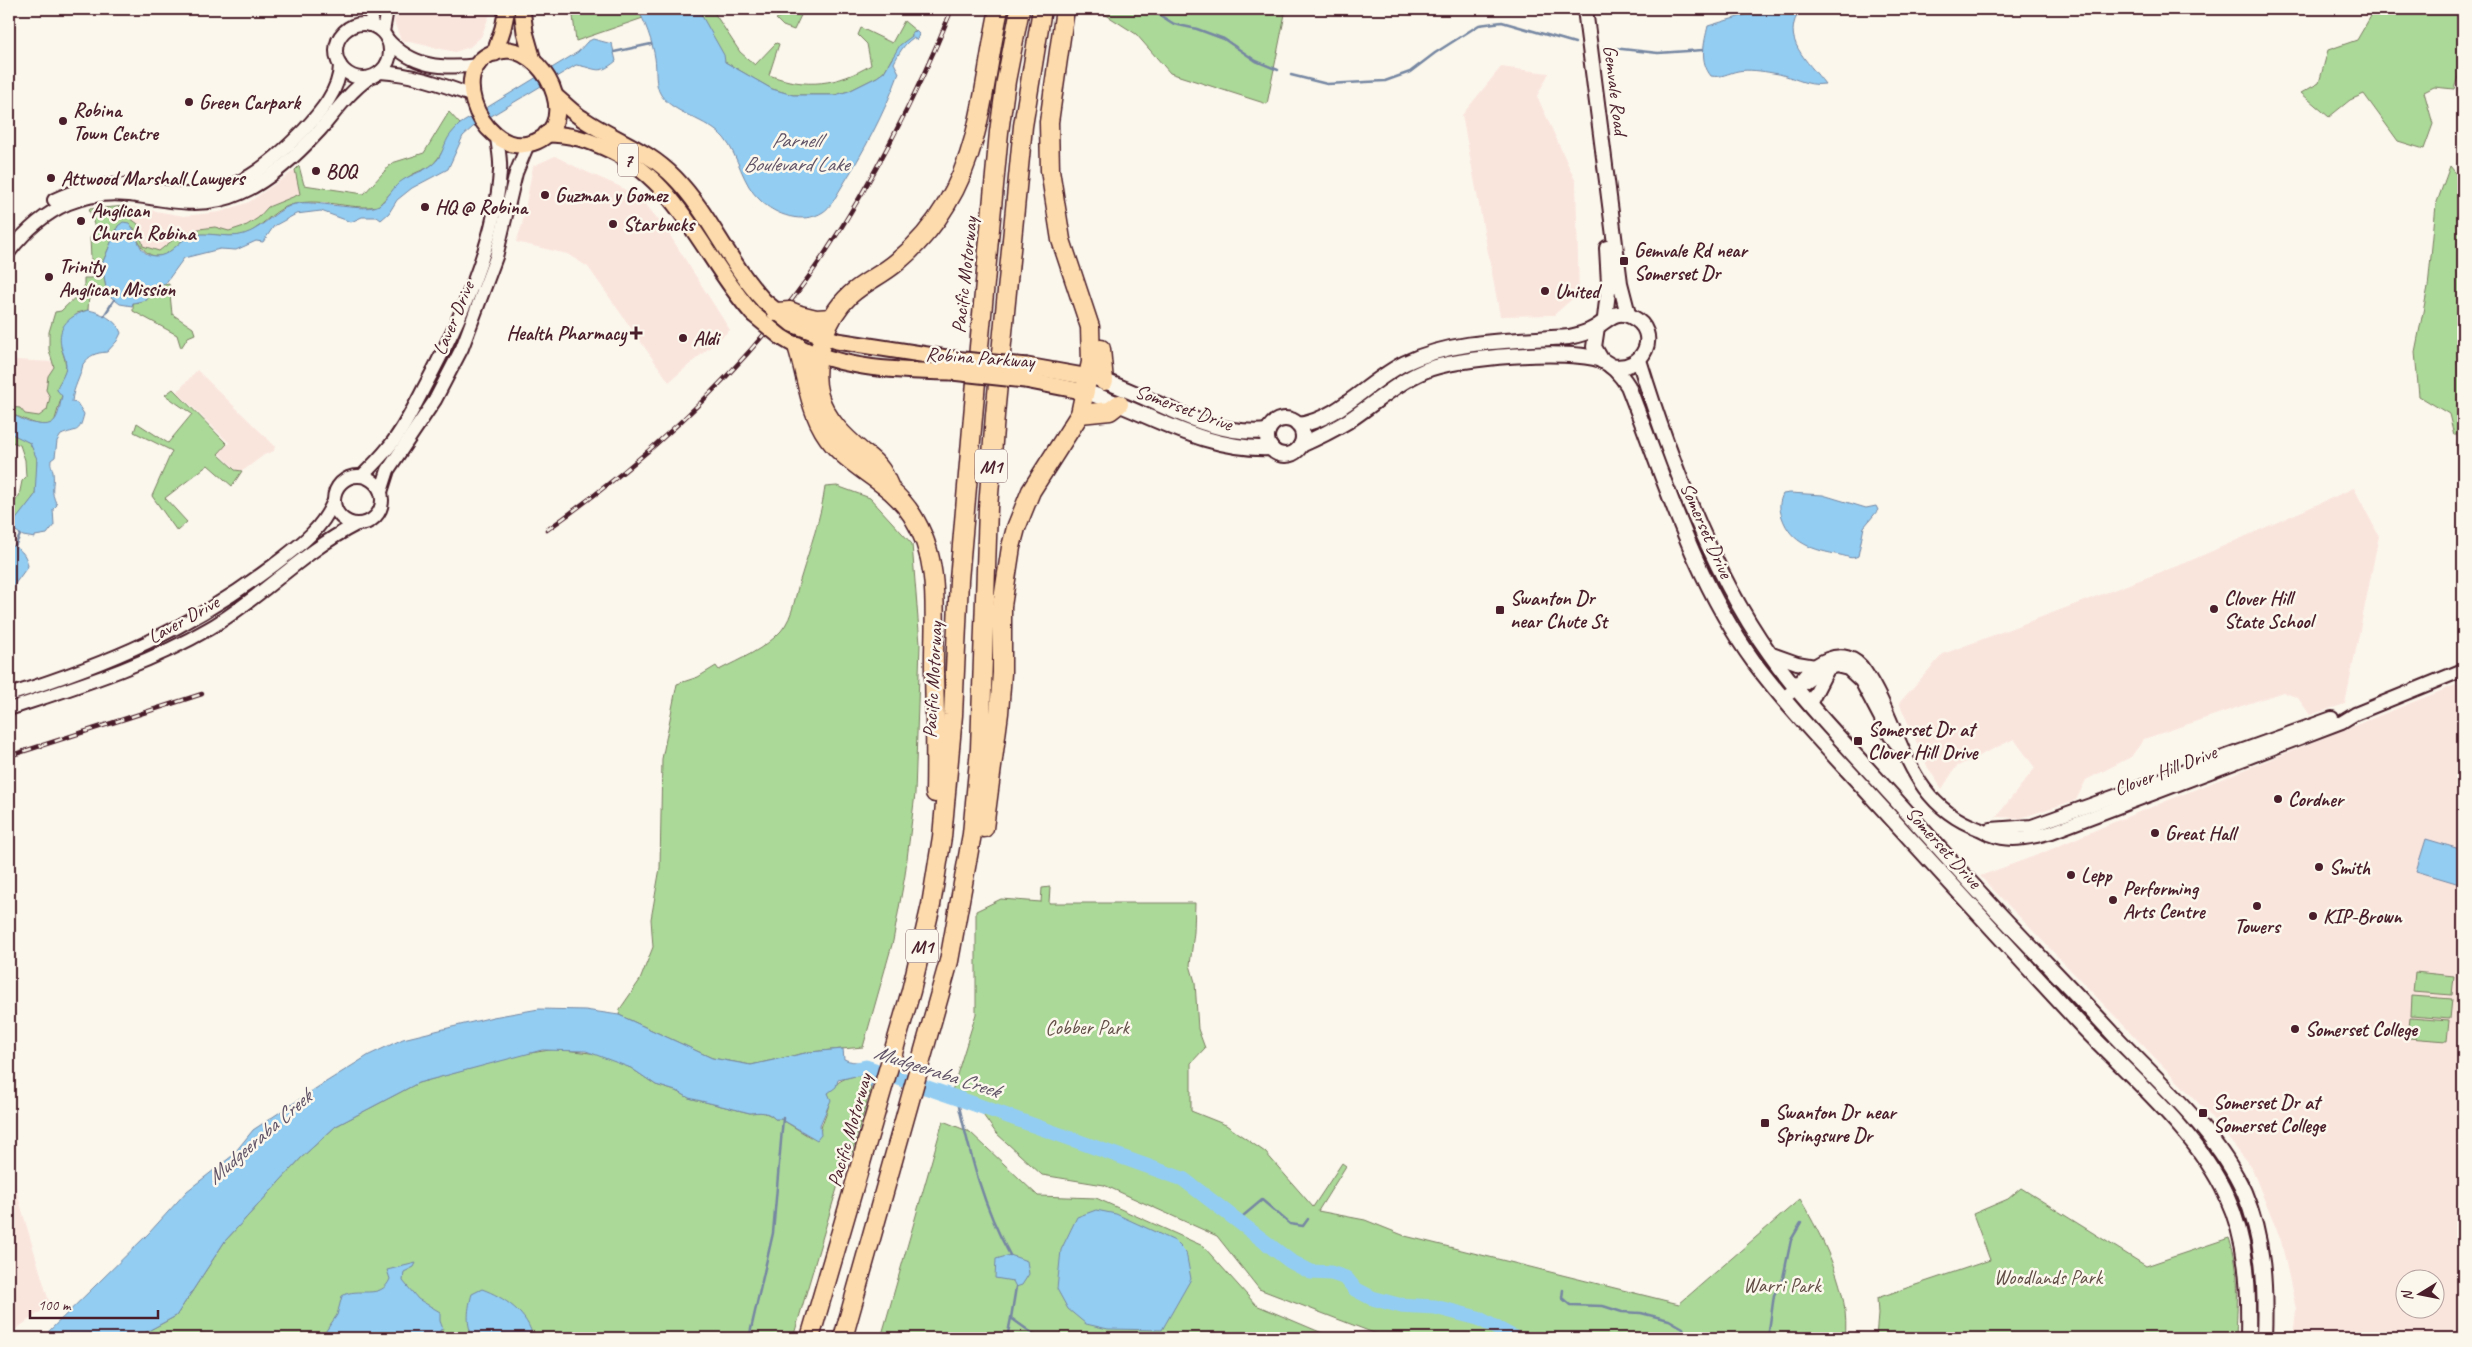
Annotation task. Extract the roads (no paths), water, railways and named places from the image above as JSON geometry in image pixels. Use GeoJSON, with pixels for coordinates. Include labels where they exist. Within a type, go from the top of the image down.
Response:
{"type":"FeatureCollection","features":[{"type":"Feature","properties":{"kind":"highway"},"geometry":{"type":"LineString","coordinates":[[942,837],[934,818],[936,734],[933,570],[920,530],[912,515],[890,488],[881,469],[834,426],[824,411],[817,380],[824,338],[832,318],[850,296],[895,264],[920,240],[955,190],[965,169],[979,127],[999,9]]}},
{"type":"Feature","properties":{"kind":"highway","name":"Pacific Motorway"},"geometry":{"type":"LineString","coordinates":[[810,1338],[911,991],[929,915],[942,837],[953,714],[959,580],[1000,123],[1020,9]]}},
{"type":"Feature","properties":{"kind":"highway","name":"M1"},"geometry":{"type":"LineString","coordinates":[[843,1338],[924,1055],[957,924],[977,790],[988,508],[1015,206],[1023,126],[1042,9]]}},
{"type":"Feature","properties":{"kind":"highway"},"geometry":{"type":"LineString","coordinates":[[957,924],[972,894],[993,768],[1002,673],[1002,606],[1011,547],[1016,528],[1031,490],[1080,414],[1093,383],[1097,322],[1092,304],[1078,289],[1066,256],[1057,223],[1049,153],[1050,106],[1065,9]]}},
{"type":"Feature","properties":{"kind":"highway"},"geometry":{"type":"LineString","coordinates":[[770,306],[790,311],[796,319],[832,318]]}},
{"type":"Feature","properties":{"kind":"highway"},"geometry":{"type":"LineString","coordinates":[[797,346],[810,401],[826,434],[841,452],[890,488]]}},
{"type":"Feature","properties":{"kind":"highway"},"geometry":{"type":"LineString","coordinates":[[1080,414],[1110,411],[1119,404]]}},
{"type":"Feature","properties":{"kind":"main road"},"geometry":{"type":"LineString","coordinates":[[495,53],[507,9]]}},
{"type":"Feature","properties":{"kind":"main road","name":"7"},"geometry":{"type":"LineString","coordinates":[[522,9],[525,32],[537,64],[554,92],[582,118],[639,148],[674,177],[694,200],[746,279],[770,306]]}},
{"type":"Feature","properties":{"kind":"main road","name":"Gemvale Road"},"geometry":{"type":"LineString","coordinates":[[1585,9],[1621,290],[1628,314]]}},
{"type":"Feature","properties":{"kind":"main road"},"geometry":{"type":"LineString","coordinates":[[528,144],[508,142],[492,131],[473,101],[472,78],[479,65],[495,53],[516,51],[537,64]]}},
{"type":"Feature","properties":{"kind":"main road"},"geometry":{"type":"LineString","coordinates":[[546,134],[556,117],[554,92]]}},
{"type":"Feature","properties":{"kind":"main road","name":"7"},"geometry":{"type":"LineString","coordinates":[[528,144],[546,134]]}},
{"type":"Feature","properties":{"kind":"main road","name":"Robina Parkway"},"geometry":{"type":"LineString","coordinates":[[546,134],[570,134],[588,140],[615,152],[652,177],[675,201],[735,292],[753,314],[781,337],[820,355],[855,364],[908,372],[952,366]]}},
{"type":"Feature","properties":{"kind":"main road","name":"Gemvale Road"},"geometry":{"type":"LineString","coordinates":[[1601,322],[1609,283],[1605,212],[1606,177]]}},
{"type":"Feature","properties":{"kind":"main road"},"geometry":{"type":"LineString","coordinates":[[1628,314],[1641,323],[1647,338],[1644,354],[1639,360]]}},
{"type":"Feature","properties":{"kind":"main road","name":"Somerset Drive"},"geometry":{"type":"LineString","coordinates":[[1093,383],[1212,426],[1253,432],[1268,431],[1276,421],[1283,419],[1298,424],[1322,418],[1398,367],[1420,356],[1480,343],[1570,337],[1583,334],[1612,315],[1628,314]]}},
{"type":"Feature","properties":{"kind":"main road","name":"Robina Parkway"},"geometry":{"type":"LineString","coordinates":[[796,319],[824,338],[952,366],[1026,373],[1093,383]]}},
{"type":"Feature","properties":{"kind":"main road","name":"Somerset Drive"},"geometry":{"type":"LineString","coordinates":[[1601,322],[1594,347],[1606,363],[1621,375],[1628,386],[1702,572],[1741,642],[1783,698],[1981,918],[2153,1100],[2204,1157],[2227,1196],[2242,1240],[2249,1280],[2248,1338]]}},
{"type":"Feature","properties":{"kind":"main road","name":"Somerset Drive"},"geometry":{"type":"LineString","coordinates":[[1093,383],[1119,404],[1209,442],[1234,447],[1271,448],[1279,454],[1285,455],[1292,453],[1300,445],[1348,420],[1396,386],[1440,365],[1458,361],[1560,354],[1578,354],[1626,367],[1639,360],[1648,391],[1704,535],[1731,592],[1769,653],[1810,704],[1978,891],[2211,1138],[2224,1157],[2243,1190],[2260,1240],[2265,1294],[2264,1338]]}},
{"type":"Feature","properties":{"kind":"main road"},"geometry":{"type":"LineString","coordinates":[[1298,424],[1302,433],[1300,445]]}},
{"type":"Feature","properties":{"kind":"main road"},"geometry":{"type":"LineString","coordinates":[[1268,431],[1267,440],[1271,448]]}},
{"type":"Feature","properties":{"kind":"street"},"geometry":{"type":"LineString","coordinates":[[369,25],[375,9]]}},
{"type":"Feature","properties":{"kind":"street"},"geometry":{"type":"LineString","coordinates":[[9,252],[20,237],[43,216],[68,203],[88,196],[128,194],[177,203],[196,204],[221,201],[288,161],[320,130],[355,88],[375,75],[389,57],[385,36],[387,9]]}},
{"type":"Feature","properties":{"kind":"street"},"geometry":{"type":"LineString","coordinates":[[9,239],[35,212],[52,201],[74,192],[103,185],[123,185],[184,194],[200,193],[253,181],[311,123],[336,86],[340,76],[340,65],[337,55],[341,36],[353,26],[369,25],[385,36],[404,55],[439,67],[454,68],[479,65]]}},
{"type":"Feature","properties":{"kind":"street"},"geometry":{"type":"LineString","coordinates":[[340,65],[353,76],[395,73],[440,83],[473,101]]}},
{"type":"Feature","properties":{"kind":"street","name":"Laver Drive"},"geometry":{"type":"LineString","coordinates":[[362,476],[390,447],[398,434],[439,363],[463,310],[481,260],[492,220],[501,170],[492,131]]}},
{"type":"Feature","properties":{"kind":"street","name":"Laver Drive"},"geometry":{"type":"LineString","coordinates":[[381,492],[388,470],[435,400],[462,348],[482,300],[496,257],[516,173],[528,144]]}},
{"type":"Feature","properties":{"kind":"street"},"geometry":{"type":"LineString","coordinates":[[354,476],[362,476],[376,484],[381,492],[382,505],[379,512],[367,523],[355,525],[340,518],[333,503],[334,494],[341,482],[354,476]]}},
{"type":"Feature","properties":{"kind":"street","name":"Laver Drive"},"geometry":{"type":"LineString","coordinates":[[9,695],[115,658],[167,635],[222,603],[314,534],[326,518],[333,503]]}},
{"type":"Feature","properties":{"kind":"street","name":"Laver Drive"},"geometry":{"type":"LineString","coordinates":[[9,708],[120,672],[210,628],[262,593],[331,538],[355,525]]}},
{"type":"Feature","properties":{"kind":"street"},"geometry":{"type":"LineString","coordinates":[[1769,653],[1797,663],[1815,666]]}},
{"type":"Feature","properties":{"kind":"street","name":"Clover Hill Drive"},"geometry":{"type":"LineString","coordinates":[[1796,688],[1801,677],[1826,658],[1841,656],[1852,659],[1863,667],[1898,732],[1902,750]]}},
{"type":"Feature","properties":{"kind":"street"},"geometry":{"type":"LineString","coordinates":[[1810,704],[1829,667]]}},
{"type":"Feature","properties":{"kind":"street","name":"Clover Hill Drive"},"geometry":{"type":"LineString","coordinates":[[1783,698],[1829,667],[1848,669],[1856,675],[1890,736],[1902,750],[1918,780],[1938,806],[1966,824],[1984,830],[1994,836],[2022,839],[2052,832],[2306,737],[2342,722],[2355,714],[2463,670]]}},
{"type":"Feature","properties":{"kind":"water","name":"Parnell Boulevard Lake"},"geometry":{"type":"Polygon","coordinates":[[[637,9],[698,9],[724,55],[725,62],[772,89],[793,95],[835,95],[849,91],[884,72],[900,45],[912,36],[912,32],[916,31],[919,34],[917,40],[913,38],[907,43],[896,59],[894,63],[899,73],[887,103],[866,146],[833,201],[826,210],[815,216],[798,218],[781,214],[760,200],[749,186],[724,138],[709,126],[674,107],[661,95],[657,82],[656,63],[652,46],[646,26],[637,9]]]}},
{"type":"Feature","properties":{"kind":"water"},"geometry":{"type":"Polygon","coordinates":[[[1765,9],[1801,9],[1795,20],[1794,40],[1804,58],[1825,84],[1811,84],[1780,74],[1755,70],[1742,70],[1721,76],[1711,76],[1707,70],[1704,58],[1704,45],[1708,26],[1765,9]]]}},
{"type":"Feature","properties":{"kind":"water"},"geometry":{"type":"Polygon","coordinates":[[[593,39],[612,44],[616,61],[601,70],[576,65],[473,127],[463,136],[448,169],[412,188],[397,200],[389,213],[381,220],[377,217],[362,217],[351,222],[321,211],[296,214],[274,226],[263,242],[256,241],[236,250],[220,249],[184,258],[165,284],[158,285],[151,290],[147,300],[133,303],[132,306],[120,304],[107,294],[102,264],[118,226],[123,222],[129,223],[132,227],[144,252],[149,255],[160,256],[169,252],[188,237],[195,235],[237,236],[244,234],[258,227],[284,208],[300,203],[365,208],[379,205],[400,183],[426,169],[436,161],[448,138],[460,124],[578,52],[587,42],[593,39]]]}},
{"type":"Feature","properties":{"kind":"water"},"geometry":{"type":"Polygon","coordinates":[[[88,310],[107,317],[116,324],[121,333],[117,341],[107,352],[93,355],[83,364],[72,402],[77,403],[84,414],[81,425],[77,430],[61,435],[57,441],[55,457],[51,460],[53,492],[57,505],[53,509],[54,525],[47,534],[35,536],[35,538],[23,536],[10,527],[35,495],[37,459],[30,443],[10,433],[9,417],[13,415],[29,422],[45,425],[54,421],[62,396],[57,390],[66,365],[61,346],[61,332],[70,318],[88,310]]]}},
{"type":"Feature","properties":{"kind":"water"},"geometry":{"type":"Polygon","coordinates":[[[1783,494],[1823,495],[1866,508],[1876,506],[1878,510],[1864,527],[1858,556],[1851,558],[1821,551],[1797,540],[1786,526],[1780,511],[1780,502],[1783,494]]]}},
{"type":"Feature","properties":{"kind":"water"},"geometry":{"type":"Polygon","coordinates":[[[9,544],[22,552],[28,566],[9,592],[9,544]]]}},
{"type":"Feature","properties":{"kind":"water"},"geometry":{"type":"Polygon","coordinates":[[[2426,839],[2463,850],[2463,885],[2416,871],[2426,839]]]}},
{"type":"Feature","properties":{"kind":"water"},"geometry":{"type":"Polygon","coordinates":[[[539,1009],[585,1010],[619,1015],[712,1058],[751,1065],[810,1052],[843,1049],[844,1059],[848,1061],[878,1066],[871,1088],[863,1076],[860,1075],[838,1080],[836,1087],[828,1093],[831,1100],[820,1125],[821,1135],[817,1140],[767,1113],[750,1113],[689,1098],[679,1092],[656,1085],[631,1068],[586,1051],[542,1050],[418,1083],[336,1126],[301,1158],[225,1241],[176,1316],[135,1338],[42,1338],[149,1233],[187,1191],[232,1156],[253,1130],[369,1055],[403,1039],[493,1017],[539,1009]]]}},
{"type":"Feature","properties":{"kind":"water"},"geometry":{"type":"Polygon","coordinates":[[[1096,1210],[1116,1214],[1175,1241],[1186,1252],[1191,1279],[1162,1330],[1108,1329],[1086,1324],[1068,1309],[1057,1289],[1061,1250],[1077,1217],[1096,1210]]]}},
{"type":"Feature","properties":{"kind":"water"},"geometry":{"type":"Polygon","coordinates":[[[1010,1255],[1027,1261],[1029,1274],[1022,1285],[1016,1287],[1013,1281],[995,1278],[996,1259],[1010,1255]]]}},
{"type":"Feature","properties":{"kind":"water"},"geometry":{"type":"Polygon","coordinates":[[[416,1263],[414,1267],[404,1272],[403,1281],[418,1299],[440,1312],[440,1321],[443,1329],[440,1330],[441,1338],[321,1338],[337,1315],[342,1296],[348,1293],[381,1290],[390,1279],[387,1270],[416,1263]]]}},
{"type":"Feature","properties":{"kind":"water"},"geometry":{"type":"Polygon","coordinates":[[[482,1289],[507,1302],[521,1314],[531,1329],[533,1338],[474,1338],[468,1322],[469,1305],[472,1294],[482,1289]]]}},
{"type":"Feature","properties":{"kind":"waterway"},"geometry":{"type":"LineString","coordinates":[[1150,9],[1174,24],[1197,29],[1224,39],[1256,61],[1278,70]]}},
{"type":"Feature","properties":{"kind":"waterway"},"geometry":{"type":"LineString","coordinates":[[1291,75],[1327,84],[1385,81],[1410,72],[1435,53],[1479,25],[1502,22],[1575,43]]}},
{"type":"Feature","properties":{"kind":"waterway"},"geometry":{"type":"LineString","coordinates":[[614,52],[651,44]]}},
{"type":"Feature","properties":{"kind":"waterway"},"geometry":{"type":"LineString","coordinates":[[1604,47],[1658,53],[1703,50]]}},
{"type":"Feature","properties":{"kind":"waterway"},"geometry":{"type":"LineString","coordinates":[[104,316],[114,300]]}},
{"type":"Feature","properties":{"kind":"waterway"},"geometry":{"type":"LineString","coordinates":[[15,546],[20,535]]}},
{"type":"Feature","properties":{"kind":"waterway","name":"Mudgeeraba Creek"},"geometry":{"type":"LineString","coordinates":[[857,1069],[866,1067],[1183,1179],[1290,1261],[1311,1272],[1331,1273],[1346,1278],[1355,1289],[1372,1298],[1398,1305],[1435,1307],[1478,1318],[1515,1338]]}},
{"type":"Feature","properties":{"kind":"waterway"},"geometry":{"type":"LineString","coordinates":[[957,1098],[984,1198],[1010,1255]]}},
{"type":"Feature","properties":{"kind":"waterway"},"geometry":{"type":"LineString","coordinates":[[749,1338],[773,1233],[783,1118]]}},
{"type":"Feature","properties":{"kind":"waterway"},"geometry":{"type":"LineString","coordinates":[[1237,1221],[1262,1200],[1290,1224],[1303,1226],[1308,1219]]}},
{"type":"Feature","properties":{"kind":"waterway"},"geometry":{"type":"LineString","coordinates":[[1768,1338],[1774,1295],[1783,1278],[1791,1240],[1801,1223]]}},
{"type":"Feature","properties":{"kind":"waterway"},"geometry":{"type":"LineString","coordinates":[[1016,1287],[1011,1318],[1039,1338]]}},
{"type":"Feature","properties":{"kind":"waterway"},"geometry":{"type":"LineString","coordinates":[[1563,1290],[1562,1298],[1570,1305],[1603,1306],[1622,1312],[1641,1313],[1669,1320],[1683,1328],[1686,1338]]}},
{"type":"Feature","properties":{"kind":"waterway"},"geometry":{"type":"LineString","coordinates":[[1007,1338],[1011,1318]]}},
{"type":"Feature","properties":{"kind":"waterway"},"geometry":{"type":"LineString","coordinates":[[1686,1338],[1694,1335],[1701,1338]]}},
{"type":"Feature","properties":{"kind":"railway"},"geometry":{"type":"LineString","coordinates":[[547,530],[625,470],[699,404],[766,332],[797,293],[844,224],[878,164],[925,72],[952,9]]}},
{"type":"Feature","properties":{"kind":"railway"},"geometry":{"type":"LineString","coordinates":[[9,756],[202,694]]}},
{"type":"Feature","properties":{"kind":"place","name":"Green Carpark"},"geometry":{"type":"Point","coordinates":[189,102]}},
{"type":"Feature","properties":{"kind":"place","name":"Robina Town Centre"},"geometry":{"type":"Point","coordinates":[63,121]}},
{"type":"Feature","properties":{"kind":"place","name":"BOQ"},"geometry":{"type":"Point","coordinates":[316,171]}},
{"type":"Feature","properties":{"kind":"place","name":"Attwood Marshall Lawyers"},"geometry":{"type":"Point","coordinates":[51,178]}},
{"type":"Feature","properties":{"kind":"place","name":"Guzman y Gomez"},"geometry":{"type":"Point","coordinates":[545,195]}},
{"type":"Feature","properties":{"kind":"place","name":"HQ @ Robina"},"geometry":{"type":"Point","coordinates":[425,207]}},
{"type":"Feature","properties":{"kind":"place","name":"Anglican Church Robina"},"geometry":{"type":"Point","coordinates":[81,221]}},
{"type":"Feature","properties":{"kind":"place","name":"Starbucks"},"geometry":{"type":"Point","coordinates":[613,224]}},
{"type":"Feature","properties":{"kind":"place","name":"Gemvale Rd near Somerset Dr"},"geometry":{"type":"Point","coordinates":[1624,261]}},
{"type":"Feature","properties":{"kind":"place","name":"Trinity Anglican Mission"},"geometry":{"type":"Point","coordinates":[49,277]}},
{"type":"Feature","properties":{"kind":"place","name":"United"},"geometry":{"type":"Point","coordinates":[1545,291]}},
{"type":"Feature","properties":{"kind":"place","name":"Health Pharmacy"},"geometry":{"type":"Point","coordinates":[636,333]}},
{"type":"Feature","properties":{"kind":"place","name":"Aldi"},"geometry":{"type":"Point","coordinates":[683,338]}},
{"type":"Feature","properties":{"kind":"place","name":"Clover Hill State School"},"geometry":{"type":"Point","coordinates":[2214,609]}},
{"type":"Feature","properties":{"kind":"place","name":"Swanton Dr near Chute St"},"geometry":{"type":"Point","coordinates":[1500,610]}},
{"type":"Feature","properties":{"kind":"place","name":"Somerset Dr at Clover Hill Drive"},"geometry":{"type":"Point","coordinates":[1858,741]}},
{"type":"Feature","properties":{"kind":"place","name":"Cordner"},"geometry":{"type":"Point","coordinates":[2278,799]}},
{"type":"Feature","properties":{"kind":"place","name":"Great Hall"},"geometry":{"type":"Point","coordinates":[2155,833]}},
{"type":"Feature","properties":{"kind":"place","name":"Smith"},"geometry":{"type":"Point","coordinates":[2319,867]}},
{"type":"Feature","properties":{"kind":"place","name":"Lepp"},"geometry":{"type":"Point","coordinates":[2071,875]}},
{"type":"Feature","properties":{"kind":"place","name":"Performing Arts Centre"},"geometry":{"type":"Point","coordinates":[2113,900]}},
{"type":"Feature","properties":{"kind":"place","name":"Towers"},"geometry":{"type":"Point","coordinates":[2257,906]}},
{"type":"Feature","properties":{"kind":"place","name":"KIP-Brown"},"geometry":{"type":"Point","coordinates":[2313,916]}},
{"type":"Feature","properties":{"kind":"place","name":"Somerset College"},"geometry":{"type":"Point","coordinates":[2295,1029]}},
{"type":"Feature","properties":{"kind":"place","name":"Somerset Dr at Somerset College"},"geometry":{"type":"Point","coordinates":[2203,1113]}},
{"type":"Feature","properties":{"kind":"place","name":"Swanton Dr near Springsure Dr"},"geometry":{"type":"Point","coordinates":[1765,1123]}},
{"type":"Feature","properties":{"kind":"park label","name":"Cobber Park"},"geometry":{"type":"Point","coordinates":[1087,1027]}},
{"type":"Feature","properties":{"kind":"park label","name":"Woodlands Park"},"geometry":{"type":"Point","coordinates":[2048,1277]}},
{"type":"Feature","properties":{"kind":"park label","name":"Warri Park"},"geometry":{"type":"Point","coordinates":[1782,1285]}}]}
